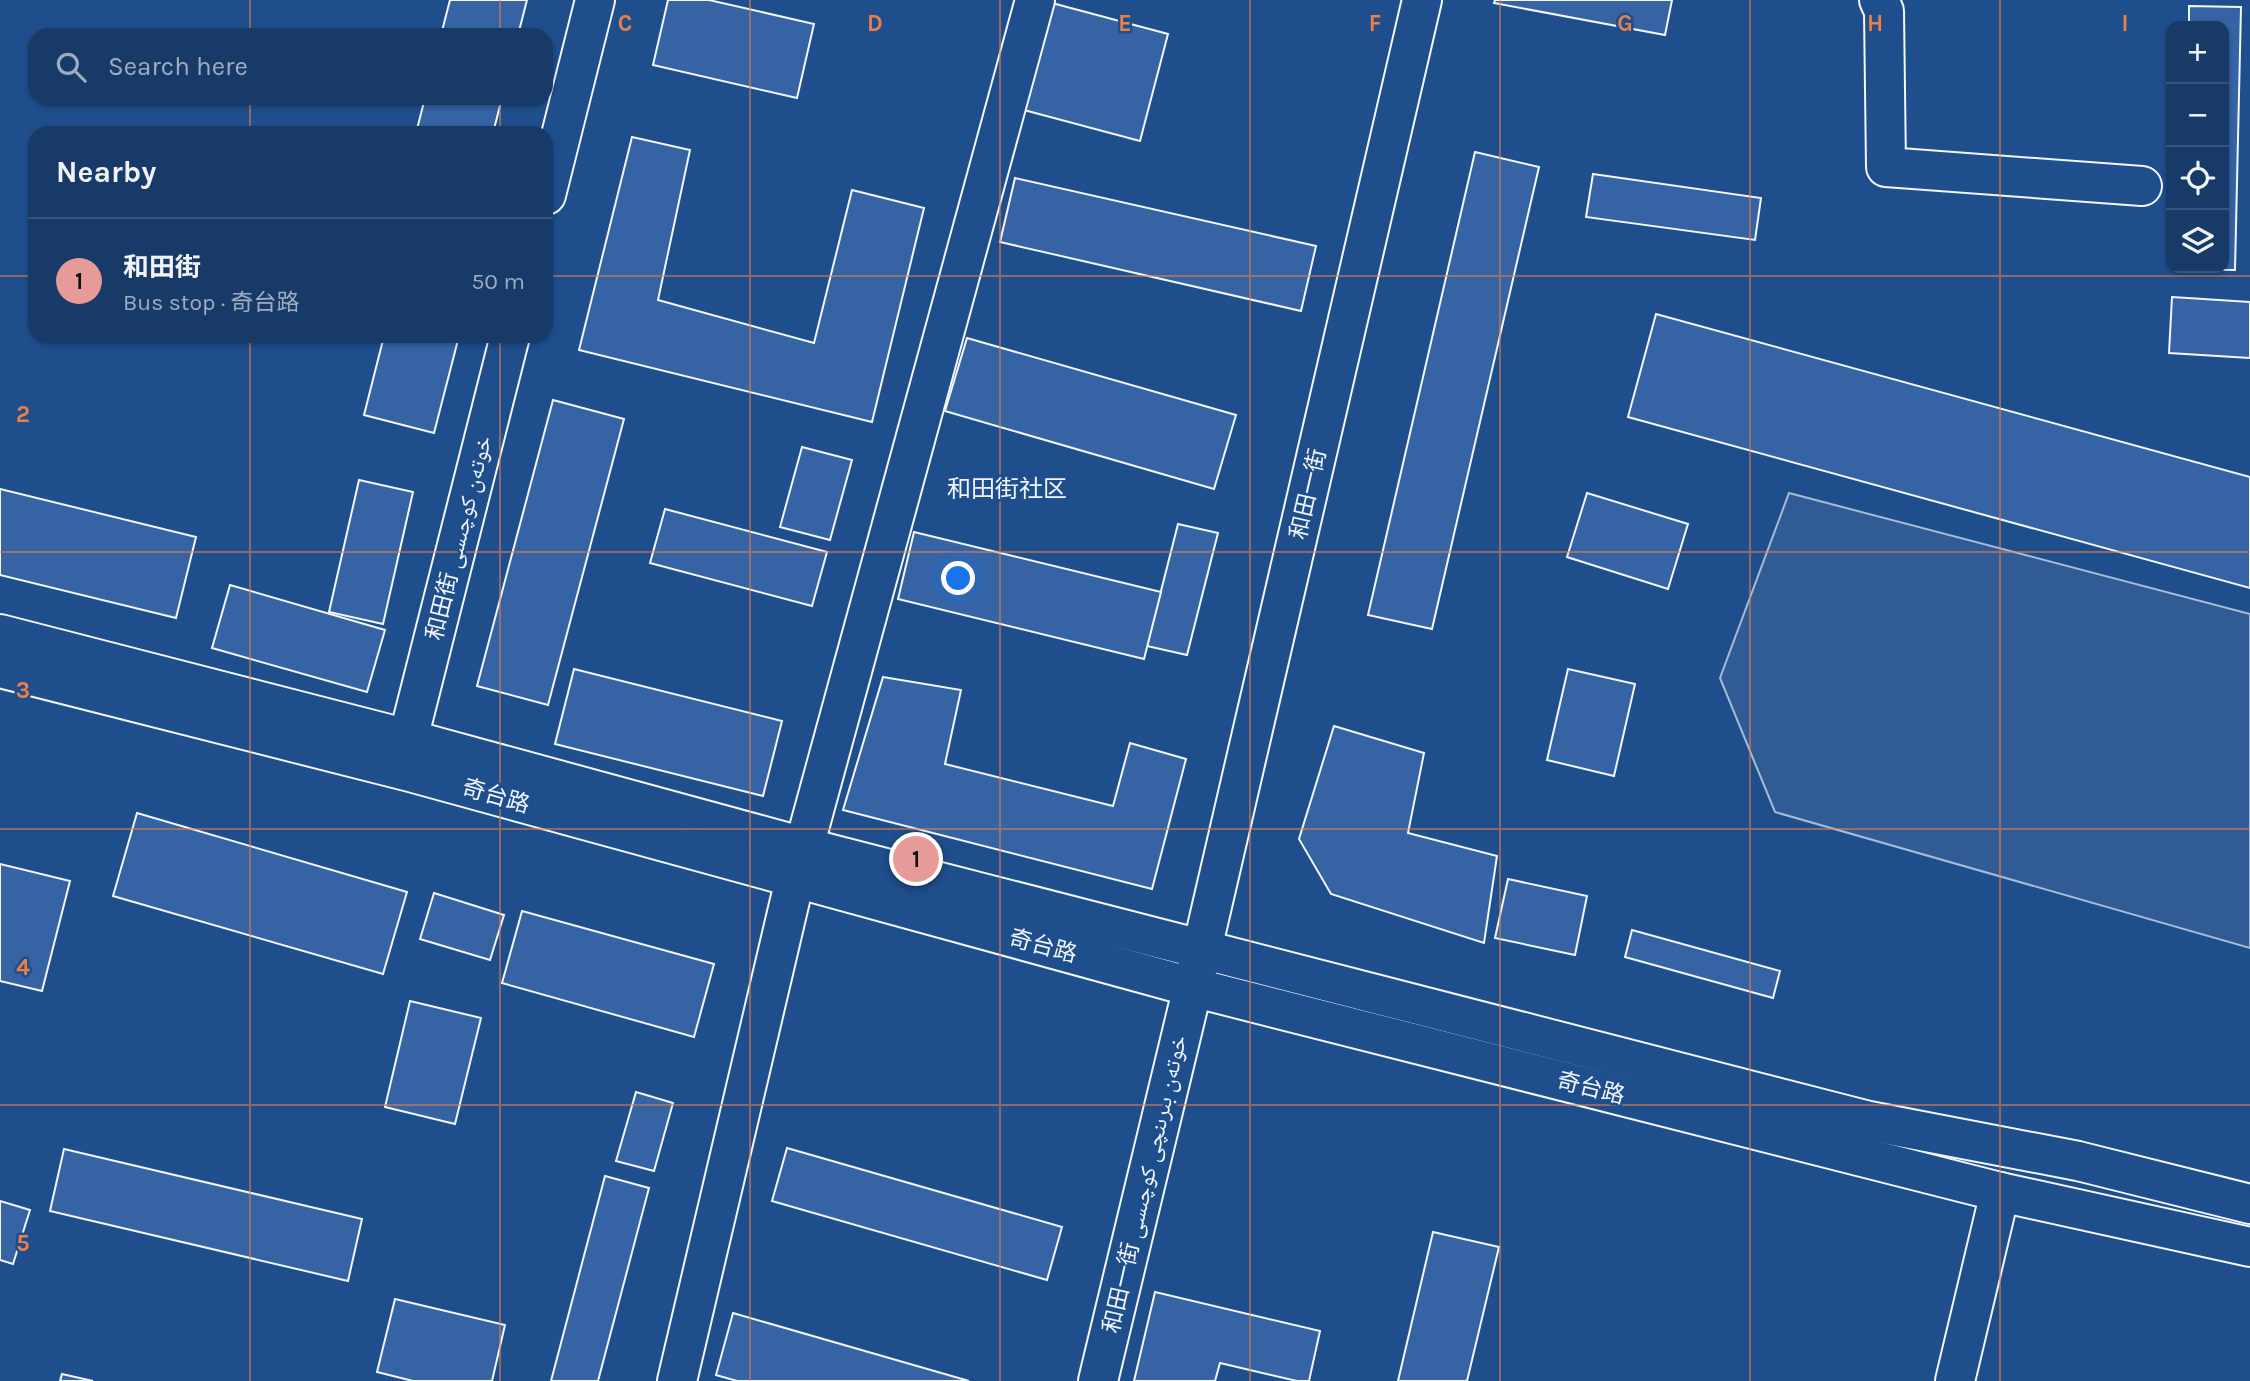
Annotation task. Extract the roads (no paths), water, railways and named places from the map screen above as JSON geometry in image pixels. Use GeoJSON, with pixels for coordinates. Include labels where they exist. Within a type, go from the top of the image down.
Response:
{"type":"FeatureCollection","features":[{"type":"Feature","properties":{"kind":"street"},"geometry":{"type":"LineString","coordinates":[[553,167],[595,0]]}},
{"type":"Feature","properties":{"kind":"street"},"geometry":{"type":"LineString","coordinates":[[677,1381],[799,863],[1035,0]]}},
{"type":"Feature","properties":{"kind":"street","name":"和田一街"},"geometry":{"type":"LineString","coordinates":[[1192,987],[1422,0]]}},
{"type":"Feature","properties":{"kind":"street"},"geometry":{"type":"LineString","coordinates":[[1879,0],[1884,11],[1886,167],[2142,186]]}},
{"type":"Feature","properties":{"kind":"street","name":"和田街 خوتەن كوچىسى"},"geometry":{"type":"LineString","coordinates":[[408,739],[508,343]]}},
{"type":"Feature","properties":{"kind":"street","name":"奇台路"},"geometry":{"type":"LineString","coordinates":[[0,634],[408,739],[1192,987],[2000,1192],[2250,1247]]}},
{"type":"Feature","properties":{"kind":"street","name":"奇台路"},"geometry":{"type":"LineString","coordinates":[[0,668],[410,772],[799,863],[1202,949],[1869,1121],[2078,1161],[2250,1204]]}},
{"type":"Feature","properties":{"kind":"street","name":"和田一街 خوتەن بىرىنچى كوچىسى"},"geometry":{"type":"LineString","coordinates":[[1098,1381],[1192,987]]}},
{"type":"Feature","properties":{"kind":"street"},"geometry":{"type":"LineString","coordinates":[[1955,1381],[2000,1192]]}},
{"type":"Feature","properties":{"kind":"place","name":"和田街"},"geometry":{"type":"Point","coordinates":[916,859]}},
{"type":"Feature","properties":{"kind":"district","name":"和田街社区"},"geometry":{"type":"Point","coordinates":[1007,489]}}]}
